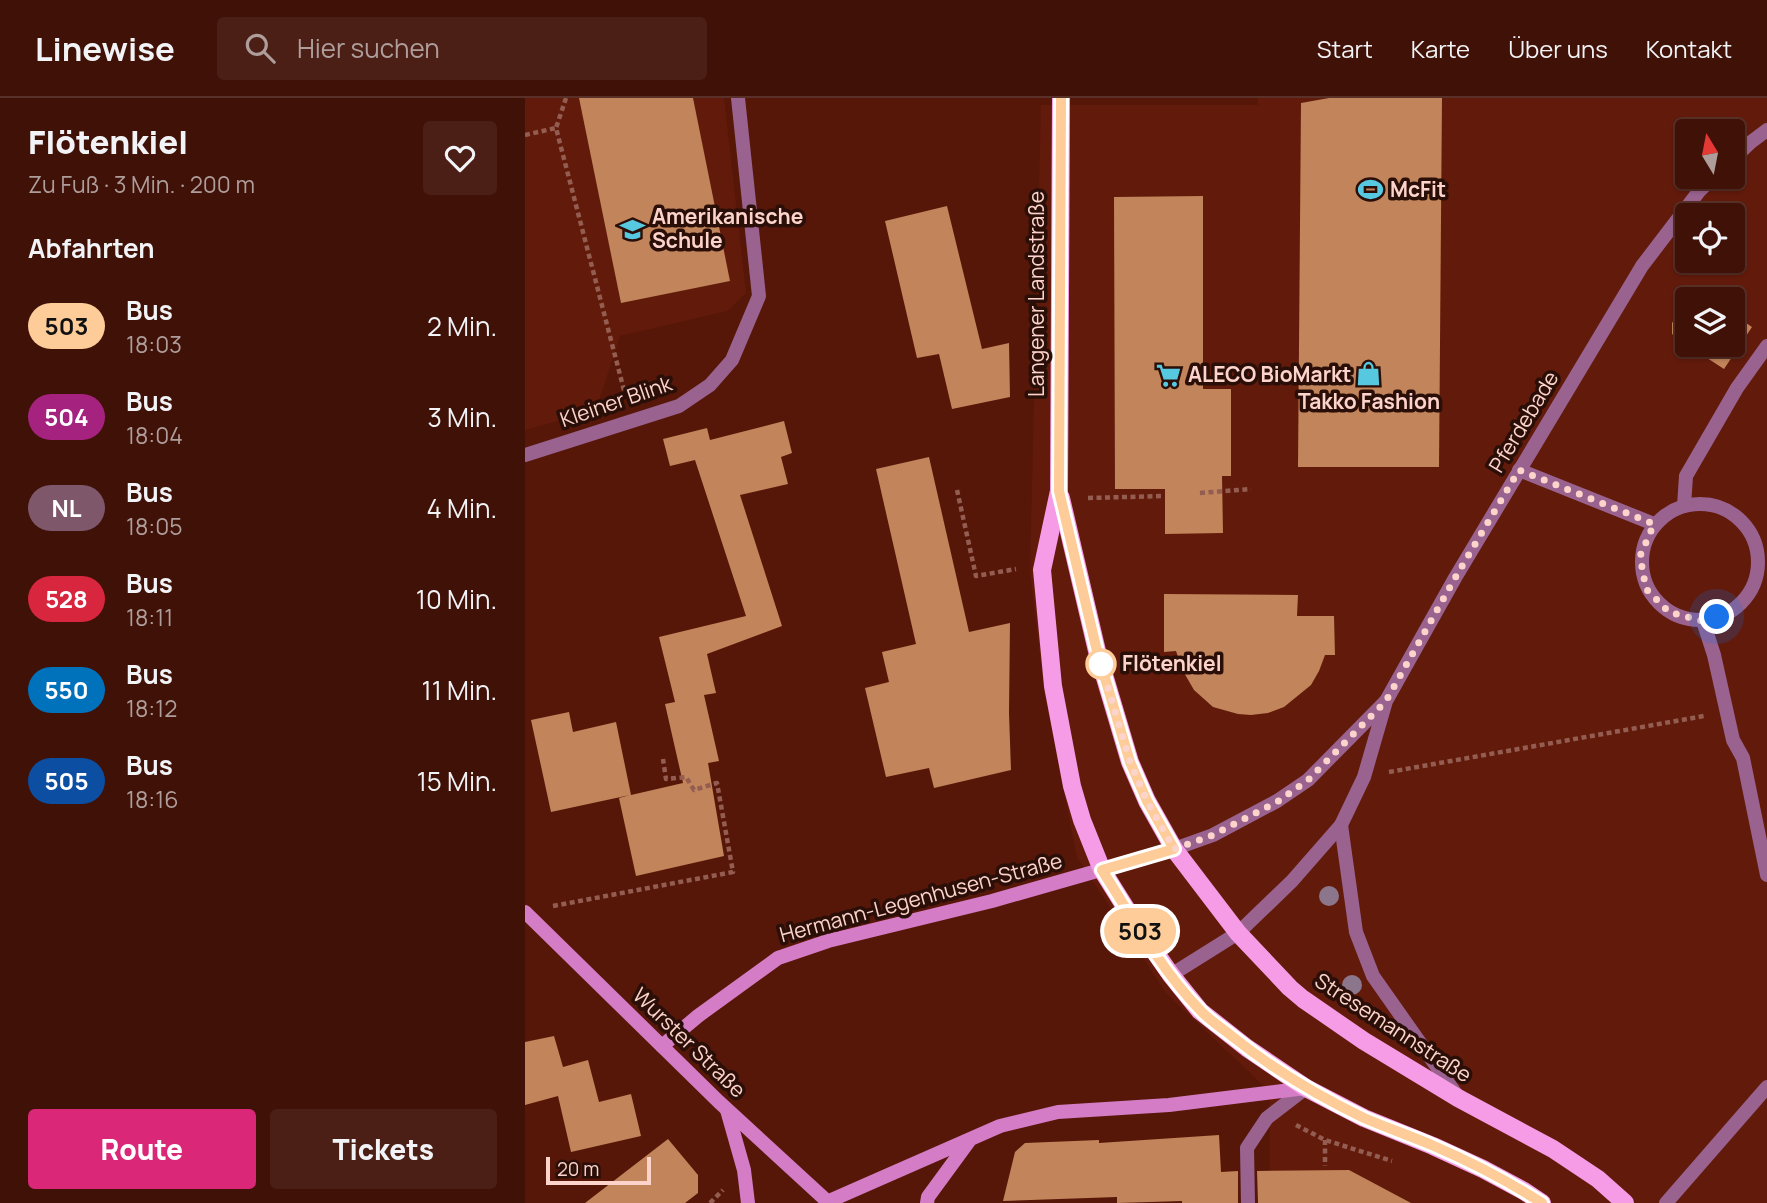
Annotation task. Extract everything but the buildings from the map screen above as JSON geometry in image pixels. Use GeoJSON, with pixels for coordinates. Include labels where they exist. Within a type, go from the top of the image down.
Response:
{"type":"FeatureCollection","features":[{"type":"Feature","properties":{"kind":"main road","name":"Langener Landstraße"},"geometry":{"type":"LineString","coordinates":[[1061,98],[1060,495],[1042,570],[1053,686],[1072,786],[1102,870]]}},
{"type":"Feature","properties":{"kind":"main road","name":"Langener Landstraße"},"geometry":{"type":"LineString","coordinates":[[1060,495],[1097,651],[1130,762],[1147,801],[1174,849]]}},
{"type":"Feature","properties":{"kind":"main road","name":"Stresemannstraße"},"geometry":{"type":"LineString","coordinates":[[1174,849],[1238,933],[1303,999],[1364,1041],[1458,1098],[1553,1149],[1598,1179],[1625,1203]]}},
{"type":"Feature","properties":{"kind":"main road"},"geometry":{"type":"LineString","coordinates":[[1102,870],[1171,975],[1200,1011],[1247,1048],[1306,1088],[1364,1118],[1483,1169],[1542,1203]]}},
{"type":"Feature","properties":{"kind":"street","name":"Kleiner Blink"},"geometry":{"type":"LineString","coordinates":[[525,454],[680,406],[710,385],[732,360],[759,296],[738,98]]}},
{"type":"Feature","properties":{"kind":"street"},"geometry":{"type":"LineString","coordinates":[[1745,148],[1767,130]]}},
{"type":"Feature","properties":{"kind":"street","name":"Pferdebade"},"geometry":{"type":"LineString","coordinates":[[1171,975],[1238,933],[1292,881],[1341,825],[1364,777],[1386,701],[1455,578],[1642,266],[1701,189]]}},
{"type":"Feature","properties":{"kind":"street"},"geometry":{"type":"LineString","coordinates":[[1684,506],[1686,476],[1737,388],[1767,346]]}},
{"type":"Feature","properties":{"kind":"street"},"geometry":{"type":"LineString","coordinates":[[1519,470],[1654,524]]}},
{"type":"Feature","properties":{"kind":"street"},"geometry":{"type":"LineString","coordinates":[[1684,506],[1722,508],[1746,525],[1759,552],[1753,590],[1732,613],[1703,621],[1669,612],[1646,589],[1640,556],[1654,524],[1684,506]]}},
{"type":"Feature","properties":{"kind":"street"},"geometry":{"type":"LineString","coordinates":[[1703,621],[1714,655],[1733,740],[1743,758],[1767,874]]}},
{"type":"Feature","properties":{"kind":"street","name":"Pferdebade"},"geometry":{"type":"LineString","coordinates":[[1174,849],[1213,835],[1277,802],[1308,780],[1386,701]]}},
{"type":"Feature","properties":{"kind":"street"},"geometry":{"type":"LineString","coordinates":[[1341,825],[1356,932],[1373,976],[1458,1098]]}},
{"type":"Feature","properties":{"kind":"street","name":"Hermann-Legenhusen-Straße"},"geometry":{"type":"LineString","coordinates":[[662,1046],[698,1016],[778,958],[828,941],[992,901],[1174,849]]}},
{"type":"Feature","properties":{"kind":"street","name":"Wurster Straße"},"geometry":{"type":"LineString","coordinates":[[525,912],[726,1109],[828,1202]]}},
{"type":"Feature","properties":{"kind":"street"},"geometry":{"type":"LineString","coordinates":[[1666,1203],[1767,1087]]}},
{"type":"Feature","properties":{"kind":"street"},"geometry":{"type":"LineString","coordinates":[[828,1202],[1000,1126],[1058,1112],[1169,1105],[1306,1088]]}},
{"type":"Feature","properties":{"kind":"street"},"geometry":{"type":"LineString","coordinates":[[1248,1203],[1247,1148],[1267,1118],[1306,1088]]}},
{"type":"Feature","properties":{"kind":"street"},"geometry":{"type":"LineString","coordinates":[[726,1109],[744,1170],[748,1203]]}},
{"type":"Feature","properties":{"kind":"street"},"geometry":{"type":"LineString","coordinates":[[927,1203],[928,1197],[971,1139]]}},
{"type":"Feature","properties":{"kind":"path"},"geometry":{"type":"LineString","coordinates":[[566,98],[556,128],[632,421]]}},
{"type":"Feature","properties":{"kind":"path"},"geometry":{"type":"LineString","coordinates":[[525,135],[556,128]]}},
{"type":"Feature","properties":{"kind":"path"},"geometry":{"type":"LineString","coordinates":[[1200,493],[1251,489]]}},
{"type":"Feature","properties":{"kind":"path"},"geometry":{"type":"LineString","coordinates":[[957,490],[976,576],[1044,564]]}},
{"type":"Feature","properties":{"kind":"path"},"geometry":{"type":"LineString","coordinates":[[1060,495],[1164,496]]}},
{"type":"Feature","properties":{"kind":"path"},"geometry":{"type":"LineString","coordinates":[[1364,777],[1726,712]]}},
{"type":"Feature","properties":{"kind":"path"},"geometry":{"type":"LineString","coordinates":[[551,906],[733,872],[717,783],[694,790],[686,777],[666,779],[663,759]]}},
{"type":"Feature","properties":{"kind":"path"},"geometry":{"type":"LineString","coordinates":[[1325,1166],[1325,1140],[1404,1165]]}},
{"type":"Feature","properties":{"kind":"shaded area","name":"Amerikanische Schule"},"geometry":{"type":"Polygon","coordinates":[[[525,98],[724,98],[746,293],[727,311],[620,336],[596,410],[525,430],[525,98]]]}},
{"type":"Feature","properties":{"kind":"shaded area"},"geometry":{"type":"Polygon","coordinates":[[[1258,98],[1767,98],[1767,1203],[1270,1203],[1270,1092],[1166,993],[1077,857],[1044,690],[1030,571],[1041,105],[1258,105],[1258,98]]]}},
{"type":"Feature","properties":{"kind":"bus line","name":"503"},"geometry":{"type":"LineString","coordinates":[[1061,98],[1059,491],[1097,651],[1130,762],[1147,801],[1174,849],[1102,870],[1171,975],[1200,1011],[1247,1048],[1306,1088],[1364,1118],[1483,1169],[1542,1203]]}},
{"type":"Feature","properties":{"kind":"place","name":"McFit"},"geometry":{"type":"Point","coordinates":[1370,190]}},
{"type":"Feature","properties":{"kind":"place","name":"Amerikanische Schule"},"geometry":{"type":"Point","coordinates":[632,229]}},
{"type":"Feature","properties":{"kind":"place","name":"Takko Fashion"},"geometry":{"type":"Point","coordinates":[1369,373]}},
{"type":"Feature","properties":{"kind":"place","name":"ALECO BioMarkt"},"geometry":{"type":"Point","coordinates":[1168,375]}},
{"type":"Feature","properties":{"kind":"place","name":"Flötenkiel"},"geometry":{"type":"Point","coordinates":[1101,664]}},
{"type":"Feature","properties":{"kind":"route"},"geometry":{"type":"LineString","coordinates":[[1101,664],[1130,762],[1147,801],[1174,849],[1213,835],[1277,802],[1308,780],[1386,701],[1519,470],[1654,524],[1640,556],[1646,589],[1669,612],[1703,621],[1717,617]]}}]}
